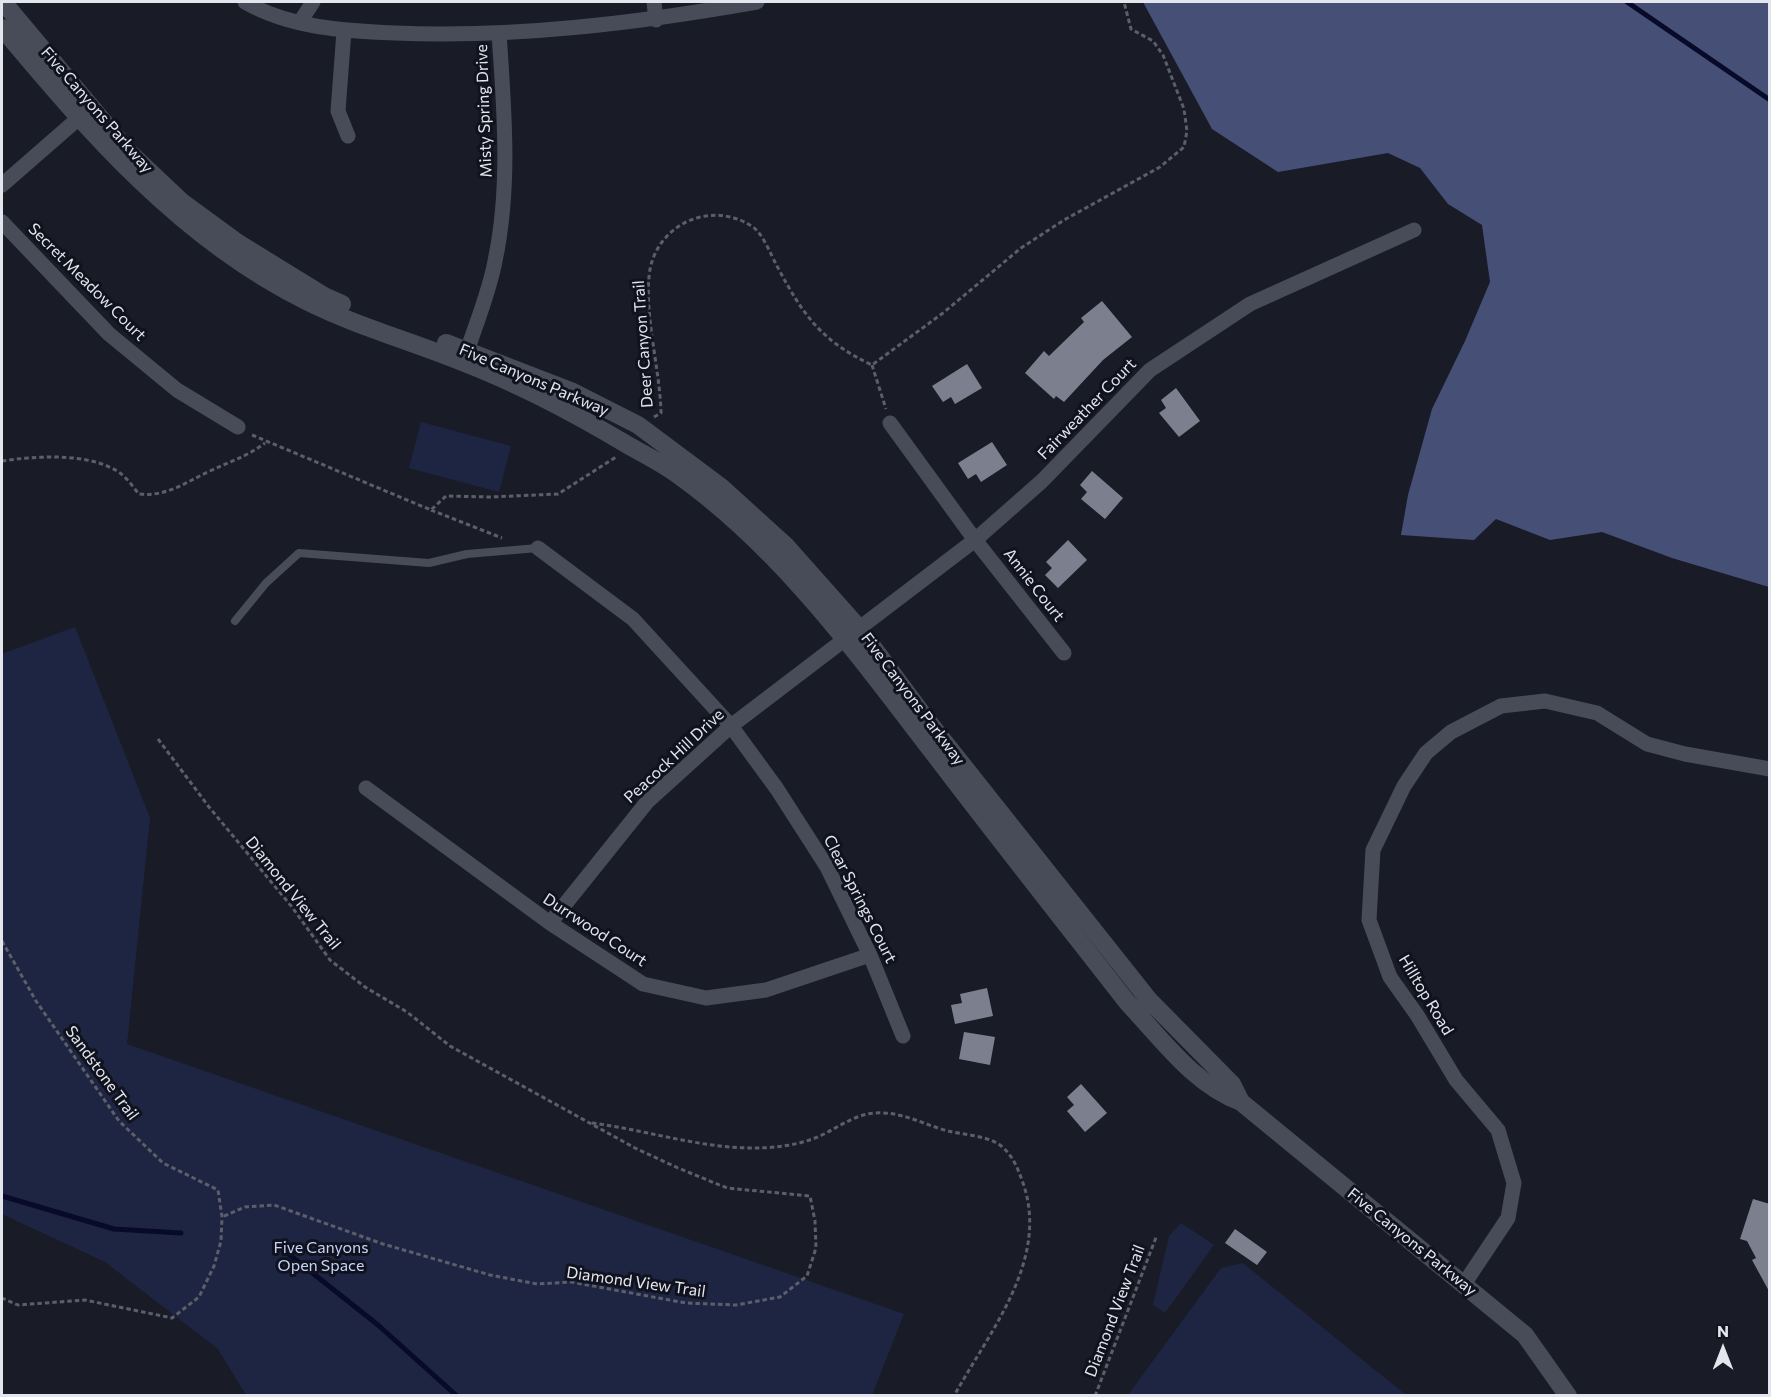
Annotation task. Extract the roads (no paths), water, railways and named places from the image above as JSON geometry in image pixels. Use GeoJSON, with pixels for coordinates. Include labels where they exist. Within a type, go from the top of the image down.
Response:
{"type":"FeatureCollection","features":[{"type":"Feature","properties":{"kind":"main road","name":"Five Canyons Parkway"},"geometry":{"type":"LineString","coordinates":[[3,2],[129,152],[169,190],[238,243],[324,296],[466,356],[577,414],[678,475],[772,554],[851,632]]}},
{"type":"Feature","properties":{"kind":"main road","name":"Five Canyons Parkway"},"geometry":{"type":"LineString","coordinates":[[2,28],[78,118],[136,178],[201,234],[249,269],[314,305],[384,334],[466,356],[573,393],[638,425],[721,487],[786,546],[851,632],[927,720],[1149,999],[1232,1083],[1241,1102],[1524,1335],[1568,1395]]}},
{"type":"Feature","properties":{"kind":"street"},"geometry":{"type":"LineString","coordinates":[[245,2],[300,22],[344,30],[431,34],[499,33],[656,20],[757,2]]}},
{"type":"Feature","properties":{"kind":"street"},"geometry":{"type":"LineString","coordinates":[[300,22],[313,2]]}},
{"type":"Feature","properties":{"kind":"street"},"geometry":{"type":"LineString","coordinates":[[654,2],[656,20]]}},
{"type":"Feature","properties":{"kind":"street"},"geometry":{"type":"LineString","coordinates":[[344,30],[338,111],[348,136]]}},
{"type":"Feature","properties":{"kind":"street","name":"Misty Spring Drive"},"geometry":{"type":"LineString","coordinates":[[466,356],[495,262],[505,192],[505,117],[499,33]]}},
{"type":"Feature","properties":{"kind":"street"},"geometry":{"type":"LineString","coordinates":[[2,185],[93,107]]}},
{"type":"Feature","properties":{"kind":"street","name":"Secret Meadow Court"},"geometry":{"type":"LineString","coordinates":[[2,222],[109,334],[177,390],[238,427]]}},
{"type":"Feature","properties":{"kind":"street","name":"Fairweather Court"},"geometry":{"type":"LineString","coordinates":[[851,632],[975,540],[1042,481],[1150,370],[1250,304],[1414,230]]}},
{"type":"Feature","properties":{"kind":"street","name":"Annie Court"},"geometry":{"type":"LineString","coordinates":[[890,423],[975,540],[1064,653]]}},
{"type":"Feature","properties":{"kind":"street","name":"Clear Springs Court"},"geometry":{"type":"LineString","coordinates":[[538,548],[633,619],[731,726],[777,789],[827,867],[870,955],[903,1036]]}},
{"type":"Feature","properties":{"kind":"street","name":"Peacock Hill Drive"},"geometry":{"type":"LineString","coordinates":[[550,923],[647,802],[731,726],[851,632]]}},
{"type":"Feature","properties":{"kind":"street","name":"Hilltop Road"},"geometry":{"type":"LineString","coordinates":[[1464,1284],[1508,1218],[1514,1183],[1498,1130],[1456,1080],[1417,1015],[1390,977],[1369,920],[1373,850],[1404,786],[1426,753],[1451,732],[1502,706],[1545,701],[1597,713],[1647,744],[1685,754],[1770,769]]}},
{"type":"Feature","properties":{"kind":"street","name":"Durrwood Court"},"geometry":{"type":"LineString","coordinates":[[366,788],[442,846],[550,923],[644,984],[706,998],[766,990],[870,955]]}},
{"type":"Feature","properties":{"kind":"lane"},"geometry":{"type":"LineString","coordinates":[[235,621],[266,583],[299,553],[429,563],[467,554],[538,548]]}},
{"type":"Feature","properties":{"kind":"waterway"},"geometry":{"type":"LineString","coordinates":[[1627,2],[1770,100]]}},
{"type":"Feature","properties":{"kind":"waterway"},"geometry":{"type":"LineString","coordinates":[[2,1196],[114,1229],[181,1233]]}},
{"type":"Feature","properties":{"kind":"waterway"},"geometry":{"type":"LineString","coordinates":[[281,1248],[378,1325],[457,1396]]}},
{"type":"Feature","properties":{"kind":"park label","name":"Five Canyons Open Space"},"geometry":{"type":"Point","coordinates":[321,1257]}}]}
